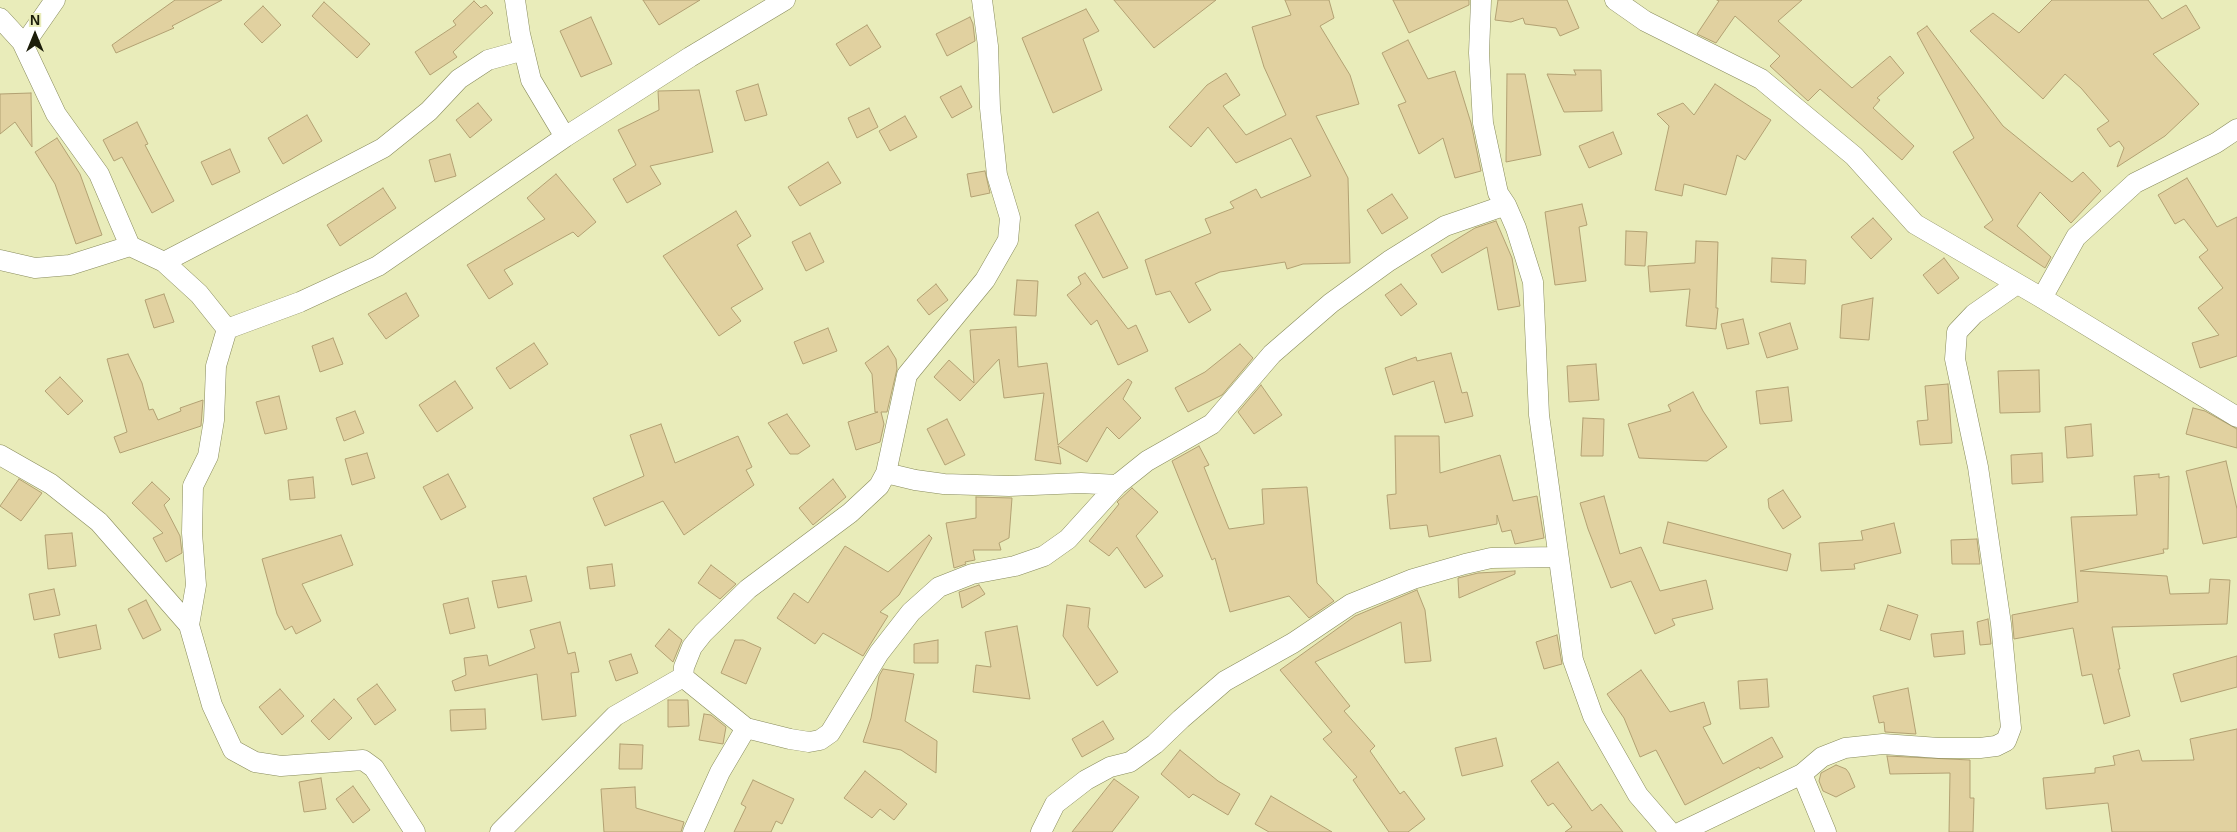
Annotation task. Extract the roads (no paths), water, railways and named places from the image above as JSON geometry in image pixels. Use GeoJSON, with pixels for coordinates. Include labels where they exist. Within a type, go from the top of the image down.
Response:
{"type":"FeatureCollection","features":[{"type":"Feature","properties":{"kind":"street"},"geometry":{"type":"LineString","coordinates":[[22,42],[30,36],[55,0]]}},
{"type":"Feature","properties":{"kind":"street"},"geometry":{"type":"LineString","coordinates":[[515,0],[531,80],[565,137]]}},
{"type":"Feature","properties":{"kind":"street"},"geometry":{"type":"LineString","coordinates":[[227,329],[300,302],[378,266],[565,137],[690,57],[785,0]]}},
{"type":"Feature","properties":{"kind":"street"},"geometry":{"type":"LineString","coordinates":[[683,677],[684,667],[692,647],[703,633],[748,589],[850,513],[879,486],[886,473],[907,375],[985,280],[1008,240],[1010,218],[997,175],[990,108],[988,46],[982,0]]}},
{"type":"Feature","properties":{"kind":"street"},"geometry":{"type":"LineString","coordinates":[[1481,0],[1479,53],[1482,124],[1498,194],[1506,204],[1533,282],[1540,415],[1572,660],[1593,716],[1638,795],[1670,832]]}},
{"type":"Feature","properties":{"kind":"street"},"geometry":{"type":"LineString","coordinates":[[1615,0],[1645,20],[1760,79],[1854,156],[1916,224],[2042,298],[2237,417]]}},
{"type":"Feature","properties":{"kind":"street"},"geometry":{"type":"LineString","coordinates":[[0,18],[22,42],[56,114],[99,174],[130,246],[164,262],[199,294],[227,329]]}},
{"type":"Feature","properties":{"kind":"street"},"geometry":{"type":"LineString","coordinates":[[164,262],[383,148],[429,111],[459,79],[488,60],[524,50]]}},
{"type":"Feature","properties":{"kind":"street"},"geometry":{"type":"LineString","coordinates":[[2042,298],[2076,237],[2135,183],[2216,143],[2237,129]]}},
{"type":"Feature","properties":{"kind":"street"},"geometry":{"type":"LineString","coordinates":[[683,677],[746,728],[790,740],[809,742],[820,740],[830,733],[879,653],[911,612],[939,588],[972,574],[1015,566],[1044,556],[1068,539],[1117,486],[1147,461],[1212,424],[1272,354],[1330,303],[1389,261],[1445,226],[1506,204]]}},
{"type":"Feature","properties":{"kind":"street"},"geometry":{"type":"LineString","coordinates":[[0,260],[35,268],[70,265],[130,246]]}},
{"type":"Feature","properties":{"kind":"street"},"geometry":{"type":"LineString","coordinates":[[1681,832],[1802,774],[1822,756],[1845,748],[1883,744],[1939,748],[1980,748],[1996,746],[2006,741],[2010,728],[2010,709],[2001,624],[1978,467],[1955,359],[1957,332],[1974,314],[2017,284]]}},
{"type":"Feature","properties":{"kind":"street"},"geometry":{"type":"LineString","coordinates":[[189,626],[196,584],[192,533],[193,486],[208,456],[214,420],[216,366],[227,329]]}},
{"type":"Feature","properties":{"kind":"street"},"geometry":{"type":"LineString","coordinates":[[0,455],[51,484],[100,522],[189,626],[212,705],[233,750],[255,762],[281,766],[363,760],[374,768],[415,832]]}},
{"type":"Feature","properties":{"kind":"street"},"geometry":{"type":"LineString","coordinates":[[886,473],[944,484],[1009,486],[1081,483],[1117,486]]}},
{"type":"Feature","properties":{"kind":"street"},"geometry":{"type":"LineString","coordinates":[[1041,832],[1055,804],[1086,780],[1110,767],[1130,762],[1156,744],[1181,718],[1225,681],[1293,643],[1351,604],[1413,579],[1464,564],[1491,558],[1558,557]]}},
{"type":"Feature","properties":{"kind":"street"},"geometry":{"type":"LineString","coordinates":[[500,832],[615,716],[683,677]]}},
{"type":"Feature","properties":{"kind":"street"},"geometry":{"type":"LineString","coordinates":[[693,832],[720,772],[746,728]]}},
{"type":"Feature","properties":{"kind":"street"},"geometry":{"type":"LineString","coordinates":[[1802,774],[1826,832]]}}]}
